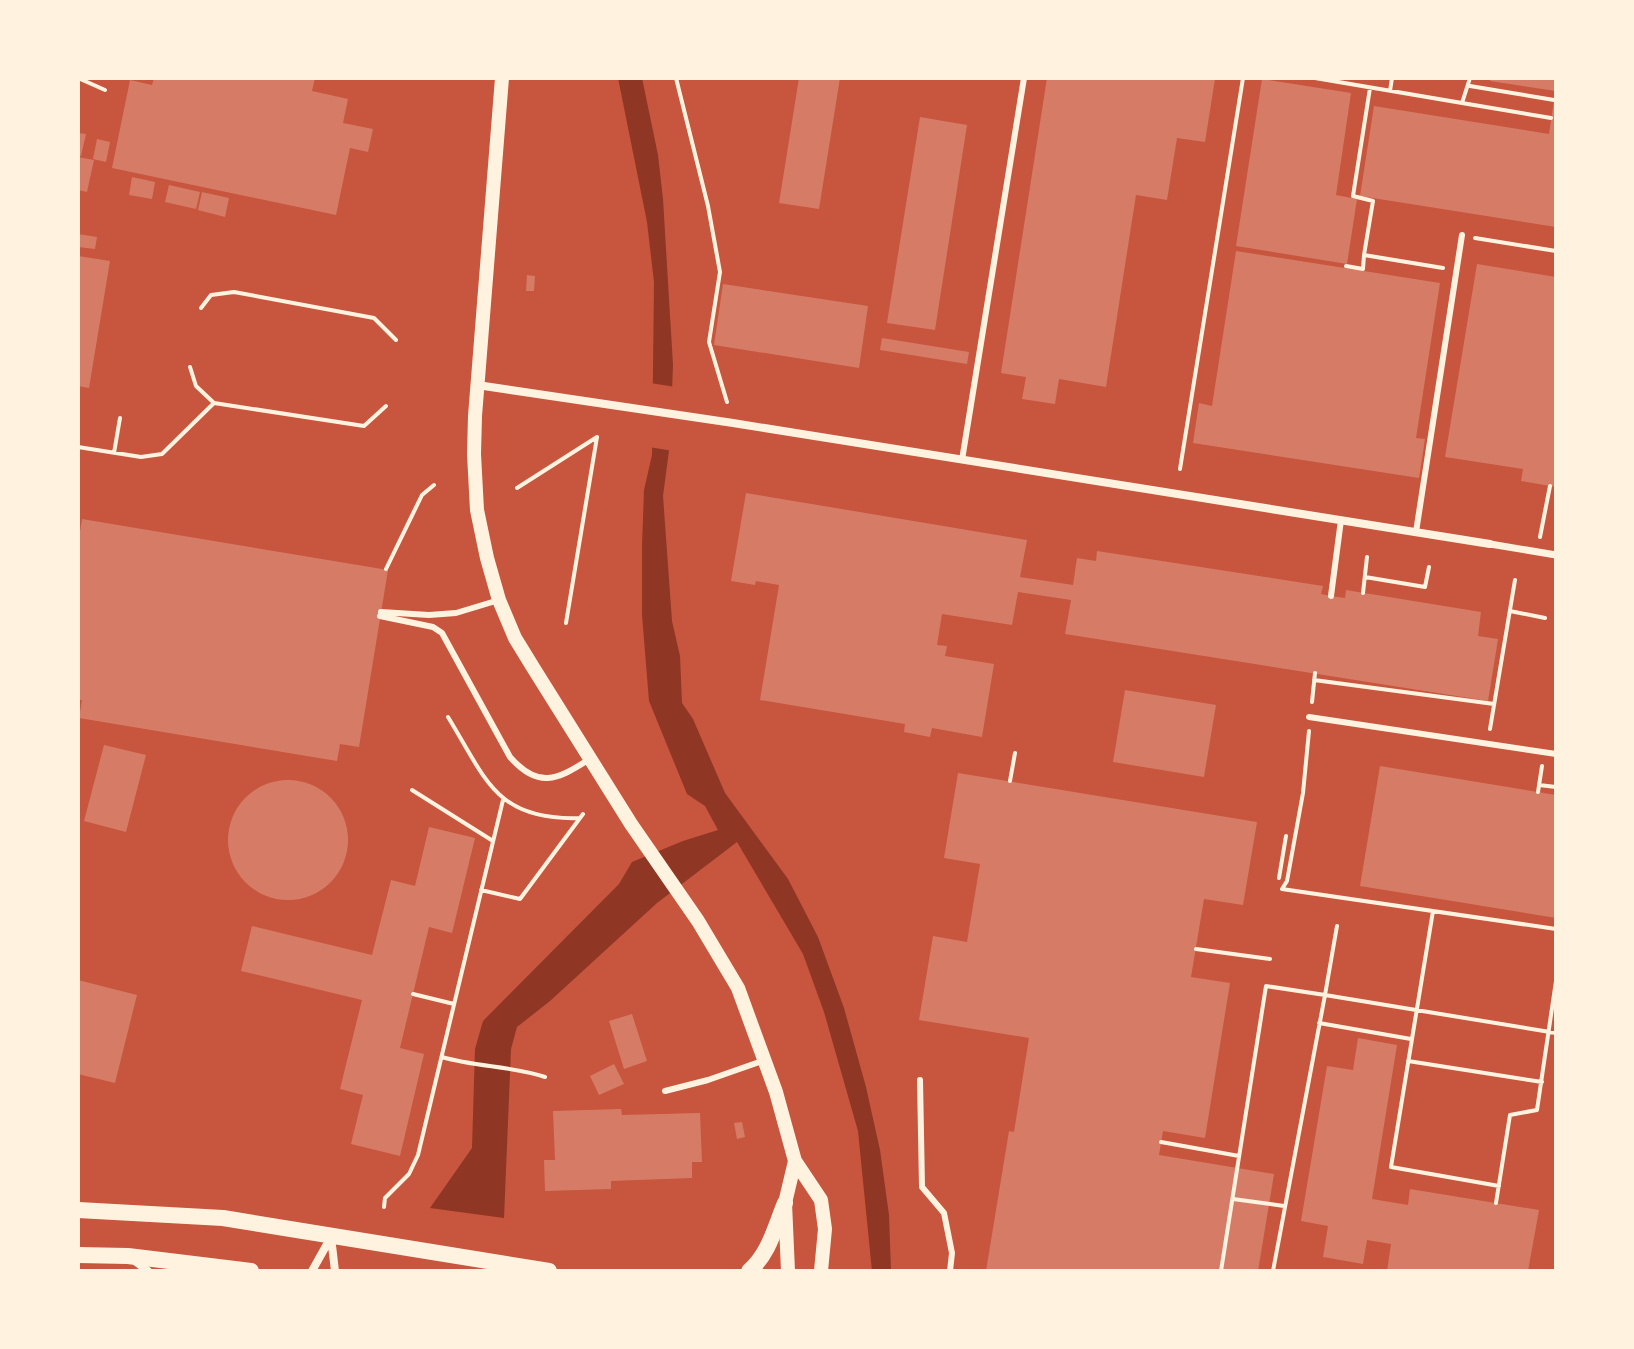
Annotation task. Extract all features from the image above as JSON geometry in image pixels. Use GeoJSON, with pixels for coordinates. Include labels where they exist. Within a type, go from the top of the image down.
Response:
{"type":"FeatureCollection","features":[{"type":"Feature","properties":{"kind":"main road"},"geometry":{"type":"LineString","coordinates":[[749,1271],[759,1263],[766,1251],[785,1203]]}},
{"type":"Feature","properties":{"kind":"main road"},"geometry":{"type":"LineString","coordinates":[[78,1210],[223,1218],[549,1271]]}},
{"type":"Feature","properties":{"kind":"main road"},"geometry":{"type":"LineString","coordinates":[[78,1255],[128,1256],[251,1271]]}},
{"type":"Feature","properties":{"kind":"street"},"geometry":{"type":"LineString","coordinates":[[502,78],[476,385],[474,454],[477,510],[499,600],[521,648],[738,988],[776,1092],[795,1161],[821,1200],[825,1229],[821,1271]]}},
{"type":"Feature","properties":{"kind":"street"},"geometry":{"type":"LineString","coordinates":[[476,385],[1556,555]]}},
{"type":"Feature","properties":{"kind":"street"},"geometry":{"type":"LineString","coordinates":[[788,1271],[785,1203],[795,1161]]}},
{"type":"Feature","properties":{"kind":"street"},"geometry":{"type":"LineString","coordinates":[[312,1271],[331,1236]]}},
{"type":"Feature","properties":{"kind":"street"},"geometry":{"type":"LineString","coordinates":[[331,1236],[335,1271]]}},
{"type":"Feature","properties":{"kind":"street"},"geometry":{"type":"LineString","coordinates":[[128,1256],[148,1271]]}},
{"type":"Feature","properties":{"kind":"lane"},"geometry":{"type":"LineString","coordinates":[[962,460],[1024,78]]}},
{"type":"Feature","properties":{"kind":"lane"},"geometry":{"type":"LineString","coordinates":[[1416,532],[1462,235]]}},
{"type":"Feature","properties":{"kind":"lane"},"geometry":{"type":"LineString","coordinates":[[1331,596],[1341,520]]}},
{"type":"Feature","properties":{"kind":"lane"},"geometry":{"type":"LineString","coordinates":[[499,600],[456,613],[381,614],[433,627],[447,640],[510,757],[519,767],[542,779],[554,779],[591,758]]}},
{"type":"Feature","properties":{"kind":"lane"},"geometry":{"type":"LineString","coordinates":[[1310,720],[1556,754]]}},
{"type":"Feature","properties":{"kind":"lane"},"geometry":{"type":"LineString","coordinates":[[665,1091],[765,1060]]}},
{"type":"Feature","properties":{"kind":"lane"},"geometry":{"type":"LineString","coordinates":[[920,1080],[922,1187],[944,1213],[952,1253],[950,1271]]}},
{"type":"Feature","properties":{"kind":"path"},"geometry":{"type":"LineString","coordinates":[[78,78],[105,90]]}},
{"type":"Feature","properties":{"kind":"path"},"geometry":{"type":"LineString","coordinates":[[676,78],[708,206],[720,272],[709,342],[727,402]]}},
{"type":"Feature","properties":{"kind":"path"},"geometry":{"type":"LineString","coordinates":[[1180,469],[1243,78]]}},
{"type":"Feature","properties":{"kind":"path"},"geometry":{"type":"LineString","coordinates":[[1315,78],[1551,118]]}},
{"type":"Feature","properties":{"kind":"path"},"geometry":{"type":"LineString","coordinates":[[1390,91],[1392,78]]}},
{"type":"Feature","properties":{"kind":"path"},"geometry":{"type":"LineString","coordinates":[[1462,103],[1470,78]]}},
{"type":"Feature","properties":{"kind":"path"},"geometry":{"type":"LineString","coordinates":[[1469,86],[1554,100]]}},
{"type":"Feature","properties":{"kind":"path"},"geometry":{"type":"LineString","coordinates":[[1346,266],[1363,269],[1373,201],[1353,196],[1370,88]]}},
{"type":"Feature","properties":{"kind":"path"},"geometry":{"type":"LineString","coordinates":[[1462,235],[1556,251]]}},
{"type":"Feature","properties":{"kind":"path"},"geometry":{"type":"LineString","coordinates":[[1364,255],[1457,270]]}},
{"type":"Feature","properties":{"kind":"path"},"geometry":{"type":"LineString","coordinates":[[201,308],[211,295],[234,292],[374,318],[396,340]]}},
{"type":"Feature","properties":{"kind":"path"},"geometry":{"type":"LineString","coordinates":[[190,367],[196,386],[214,403],[364,426],[386,406]]}},
{"type":"Feature","properties":{"kind":"path"},"geometry":{"type":"LineString","coordinates":[[78,447],[141,457],[162,454],[214,403]]}},
{"type":"Feature","properties":{"kind":"path"},"geometry":{"type":"LineString","coordinates":[[114,453],[120,418]]}},
{"type":"Feature","properties":{"kind":"path"},"geometry":{"type":"LineString","coordinates":[[517,488],[597,437],[566,623]]}},
{"type":"Feature","properties":{"kind":"path"},"geometry":{"type":"LineString","coordinates":[[386,569],[422,495],[434,485]]}},
{"type":"Feature","properties":{"kind":"path"},"geometry":{"type":"LineString","coordinates":[[1538,552],[1550,486]]}},
{"type":"Feature","properties":{"kind":"path"},"geometry":{"type":"LineString","coordinates":[[1363,593],[1367,557]]}},
{"type":"Feature","properties":{"kind":"path"},"geometry":{"type":"LineString","coordinates":[[1365,577],[1425,587],[1429,567]]}},
{"type":"Feature","properties":{"kind":"path"},"geometry":{"type":"LineString","coordinates":[[1491,726],[1494,687],[1515,580]]}},
{"type":"Feature","properties":{"kind":"path"},"geometry":{"type":"LineString","coordinates":[[1510,611],[1545,618]]}},
{"type":"Feature","properties":{"kind":"path"},"geometry":{"type":"LineString","coordinates":[[1311,708],[1315,673]]}},
{"type":"Feature","properties":{"kind":"path"},"geometry":{"type":"LineString","coordinates":[[1314,680],[1494,704]]}},
{"type":"Feature","properties":{"kind":"path"},"geometry":{"type":"LineString","coordinates":[[448,717],[492,790],[503,800],[560,819],[581,816],[520,899],[481,890]]}},
{"type":"Feature","properties":{"kind":"path"},"geometry":{"type":"LineString","coordinates":[[1310,720],[1303,793],[1287,881],[1282,889],[1556,929]]}},
{"type":"Feature","properties":{"kind":"path"},"geometry":{"type":"LineString","coordinates":[[1538,792],[1544,752]]}},
{"type":"Feature","properties":{"kind":"path"},"geometry":{"type":"LineString","coordinates":[[1010,781],[1015,753]]}},
{"type":"Feature","properties":{"kind":"path"},"geometry":{"type":"LineString","coordinates":[[1539,785],[1556,787]]}},
{"type":"Feature","properties":{"kind":"path"},"geometry":{"type":"LineString","coordinates":[[412,790],[493,841]]}},
{"type":"Feature","properties":{"kind":"path"},"geometry":{"type":"LineString","coordinates":[[384,1207],[385,1198],[409,1174],[418,1155],[503,800]]}},
{"type":"Feature","properties":{"kind":"path"},"geometry":{"type":"LineString","coordinates":[[1279,878],[1286,836]]}},
{"type":"Feature","properties":{"kind":"path"},"geometry":{"type":"LineString","coordinates":[[1433,911],[1391,1167],[1499,1186]]}},
{"type":"Feature","properties":{"kind":"path"},"geometry":{"type":"LineString","coordinates":[[1273,1271],[1337,926]]}},
{"type":"Feature","properties":{"kind":"path"},"geometry":{"type":"LineString","coordinates":[[1196,949],[1270,959]]}},
{"type":"Feature","properties":{"kind":"path"},"geometry":{"type":"LineString","coordinates":[[1496,1203],[1510,1115],[1537,1110],[1556,981]]}},
{"type":"Feature","properties":{"kind":"path"},"geometry":{"type":"LineString","coordinates":[[1221,1271],[1266,986],[1556,1033]]}},
{"type":"Feature","properties":{"kind":"path"},"geometry":{"type":"LineString","coordinates":[[413,994],[454,1004]]}},
{"type":"Feature","properties":{"kind":"path"},"geometry":{"type":"LineString","coordinates":[[1319,1023],[1411,1039]]}},
{"type":"Feature","properties":{"kind":"path"},"geometry":{"type":"LineString","coordinates":[[442,1057],[545,1077]]}},
{"type":"Feature","properties":{"kind":"path"},"geometry":{"type":"LineString","coordinates":[[1408,1061],[1542,1082]]}},
{"type":"Feature","properties":{"kind":"path"},"geometry":{"type":"LineString","coordinates":[[1161,1142],[1239,1156]]}},
{"type":"Feature","properties":{"kind":"path"},"geometry":{"type":"LineString","coordinates":[[1233,1199],[1284,1206]]}},
{"type":"Feature","properties":{"kind":"shaded area"},"geometry":{"type":"Polygon","coordinates":[[[618,78],[642,78],[658,155],[663,199],[673,365],[670,443],[663,496],[672,621],[680,656],[682,703],[693,719],[725,793],[788,879],[818,937],[844,1008],[880,1150],[889,1215],[891,1271],[872,1271],[858,1131],[824,1012],[803,954],[737,842],[657,903],[550,1001],[517,1027],[511,1049],[504,1218],[430,1208],[472,1148],[475,1049],[483,1021],[619,884],[632,862],[718,830],[705,806],[687,794],[649,701],[642,615],[642,547],[644,490],[652,455],[654,282],[647,222],[618,78]]]}},
{"type":"Feature","properties":{"kind":"pier"},"geometry":{"type":"Polygon","coordinates":[[[650,383],[676,387],[673,451],[649,447],[650,383]]]}},
{"type":"Feature","properties":{"kind":"building"},"geometry":{"type":"Polygon","coordinates":[[[154,78],[315,78],[312,91],[348,99],[343,123],[373,129],[368,152],[350,148],[336,215],[112,168],[130,80],[152,85],[154,78]]]}},
{"type":"Feature","properties":{"kind":"building"},"geometry":{"type":"Polygon","coordinates":[[[799,78],[840,78],[819,209],[779,203],[799,78]]]}},
{"type":"Feature","properties":{"kind":"building"},"geometry":{"type":"Polygon","coordinates":[[[1047,78],[1215,79],[1205,142],[1177,138],[1167,200],[1136,195],[1106,387],[1059,379],[1055,404],[1022,399],[1026,377],[1001,373],[1047,78]]]}},
{"type":"Feature","properties":{"kind":"building"},"geometry":{"type":"Polygon","coordinates":[[[1491,78],[1556,78],[1556,91],[1490,81],[1491,78]]]}},
{"type":"Feature","properties":{"kind":"building"},"geometry":{"type":"Polygon","coordinates":[[[1262,79],[1351,93],[1336,195],[1357,199],[1347,264],[1236,246],[1262,79]]]}},
{"type":"Feature","properties":{"kind":"building"},"geometry":{"type":"Polygon","coordinates":[[[1554,100],[1556,227],[1360,196],[1374,106],[1549,134],[1554,100]]]}},
{"type":"Feature","properties":{"kind":"building"},"geometry":{"type":"Polygon","coordinates":[[[920,117],[967,125],[935,330],[887,323],[920,117]]]}},
{"type":"Feature","properties":{"kind":"building"},"geometry":{"type":"Polygon","coordinates":[[[78,133],[86,134],[81,156],[78,155],[78,133]]]}},
{"type":"Feature","properties":{"kind":"building"},"geometry":{"type":"Polygon","coordinates":[[[97,139],[110,142],[106,162],[93,159],[97,139]]]}},
{"type":"Feature","properties":{"kind":"building"},"geometry":{"type":"Polygon","coordinates":[[[78,157],[94,160],[87,192],[78,190],[78,157]]]}},
{"type":"Feature","properties":{"kind":"building"},"geometry":{"type":"Polygon","coordinates":[[[132,177],[155,182],[152,199],[129,195],[132,177]]]}},
{"type":"Feature","properties":{"kind":"building"},"geometry":{"type":"Polygon","coordinates":[[[169,185],[200,192],[196,209],[165,202],[169,185]]]}},
{"type":"Feature","properties":{"kind":"building"},"geometry":{"type":"Polygon","coordinates":[[[202,192],[229,198],[225,217],[198,210],[202,192]]]}},
{"type":"Feature","properties":{"kind":"building"},"geometry":{"type":"Polygon","coordinates":[[[78,234],[97,237],[95,249],[78,247],[78,234]]]}},
{"type":"Feature","properties":{"kind":"building"},"geometry":{"type":"Polygon","coordinates":[[[1236,251],[1440,283],[1416,438],[1425,439],[1419,478],[1193,443],[1199,403],[1212,406],[1236,251]]]}},
{"type":"Feature","properties":{"kind":"building"},"geometry":{"type":"Polygon","coordinates":[[[78,256],[110,261],[89,388],[78,386],[78,256]]]}},
{"type":"Feature","properties":{"kind":"building"},"geometry":{"type":"Polygon","coordinates":[[[1477,264],[1556,277],[1556,487],[1521,481],[1523,469],[1445,457],[1477,264]]]}},
{"type":"Feature","properties":{"kind":"building"},"geometry":{"type":"Polygon","coordinates":[[[527,275],[535,276],[534,291],[526,291],[527,275]]]}},
{"type":"Feature","properties":{"kind":"building"},"geometry":{"type":"Polygon","coordinates":[[[723,284],[868,306],[859,368],[714,345],[723,284]]]}},
{"type":"Feature","properties":{"kind":"building"},"geometry":{"type":"Polygon","coordinates":[[[882,338],[969,352],[967,364],[880,350],[882,338]]]}},
{"type":"Feature","properties":{"kind":"building"},"geometry":{"type":"Polygon","coordinates":[[[746,493],[1027,540],[1020,577],[1073,585],[1077,558],[1096,561],[1097,551],[1323,586],[1321,594],[1331,596],[1345,598],[1346,590],[1481,612],[1478,636],[1498,639],[1488,701],[1065,634],[1071,600],[1018,592],[1012,625],[942,614],[937,645],[947,646],[945,656],[994,664],[982,737],[932,728],[930,737],[904,732],[905,724],[760,700],[779,585],[731,581],[746,493]]]}},
{"type":"Feature","properties":{"kind":"building"},"geometry":{"type":"Polygon","coordinates":[[[82,519],[388,570],[359,747],[340,744],[337,761],[79,718],[82,700],[78,700],[78,544],[82,519]]]}},
{"type":"Feature","properties":{"kind":"building"},"geometry":{"type":"Polygon","coordinates":[[[1125,690],[1216,705],[1204,777],[1113,762],[1125,690]]]}},
{"type":"Feature","properties":{"kind":"building"},"geometry":{"type":"Polygon","coordinates":[[[104,745],[146,755],[126,832],[84,821],[104,745]]]}},
{"type":"Feature","properties":{"kind":"building"},"geometry":{"type":"Polygon","coordinates":[[[1380,766],[1556,795],[1556,918],[1360,886],[1380,766]]]}},
{"type":"Feature","properties":{"kind":"building"},"geometry":{"type":"Polygon","coordinates":[[[958,773],[1257,822],[1243,905],[1204,899],[1191,977],[1230,983],[1205,1138],[1163,1131],[1159,1155],[1274,1174],[1258,1271],[986,1271],[1009,1131],[1014,1132],[1029,1038],[919,1020],[933,936],[967,942],[980,864],[944,858],[958,773]]]}},
{"type":"Feature","properties":{"kind":"building"},"geometry":{"type":"Polygon","coordinates":[[[288,780],[311,784],[331,797],[344,817],[348,840],[344,863],[331,883],[311,896],[288,900],[265,896],[245,883],[232,863],[228,840],[232,817],[245,797],[265,784],[288,780]]]}},
{"type":"Feature","properties":{"kind":"building"},"geometry":{"type":"Polygon","coordinates":[[[429,827],[475,838],[452,933],[429,927],[400,1048],[424,1054],[400,1156],[351,1144],[363,1095],[340,1089],[362,1000],[241,971],[252,926],[372,955],[391,880],[415,886],[429,827]]]}},
{"type":"Feature","properties":{"kind":"building"},"geometry":{"type":"Polygon","coordinates":[[[78,980],[137,995],[115,1083],[78,1074],[78,980]]]}},
{"type":"Feature","properties":{"kind":"building"},"geometry":{"type":"Polygon","coordinates":[[[632,1014],[647,1061],[624,1069],[609,1021],[632,1014]]]}},
{"type":"Feature","properties":{"kind":"building"},"geometry":{"type":"Polygon","coordinates":[[[1358,1038],[1397,1045],[1372,1199],[1408,1205],[1410,1189],[1539,1210],[1528,1271],[1387,1271],[1391,1244],[1367,1240],[1363,1264],[1323,1257],[1328,1226],[1301,1221],[1327,1066],[1353,1070],[1358,1038]]]}},
{"type":"Feature","properties":{"kind":"building"},"geometry":{"type":"Polygon","coordinates":[[[614,1064],[624,1084],[599,1095],[590,1076],[614,1064]]]}},
{"type":"Feature","properties":{"kind":"building"},"geometry":{"type":"Polygon","coordinates":[[[621,1109],[622,1115],[700,1113],[702,1162],[692,1162],[692,1178],[611,1181],[611,1189],[545,1191],[544,1160],[555,1160],[553,1111],[621,1109]]]}},
{"type":"Feature","properties":{"kind":"building"},"geometry":{"type":"Polygon","coordinates":[[[742,1122],[745,1137],[737,1139],[734,1123],[742,1122]]]}}]}
